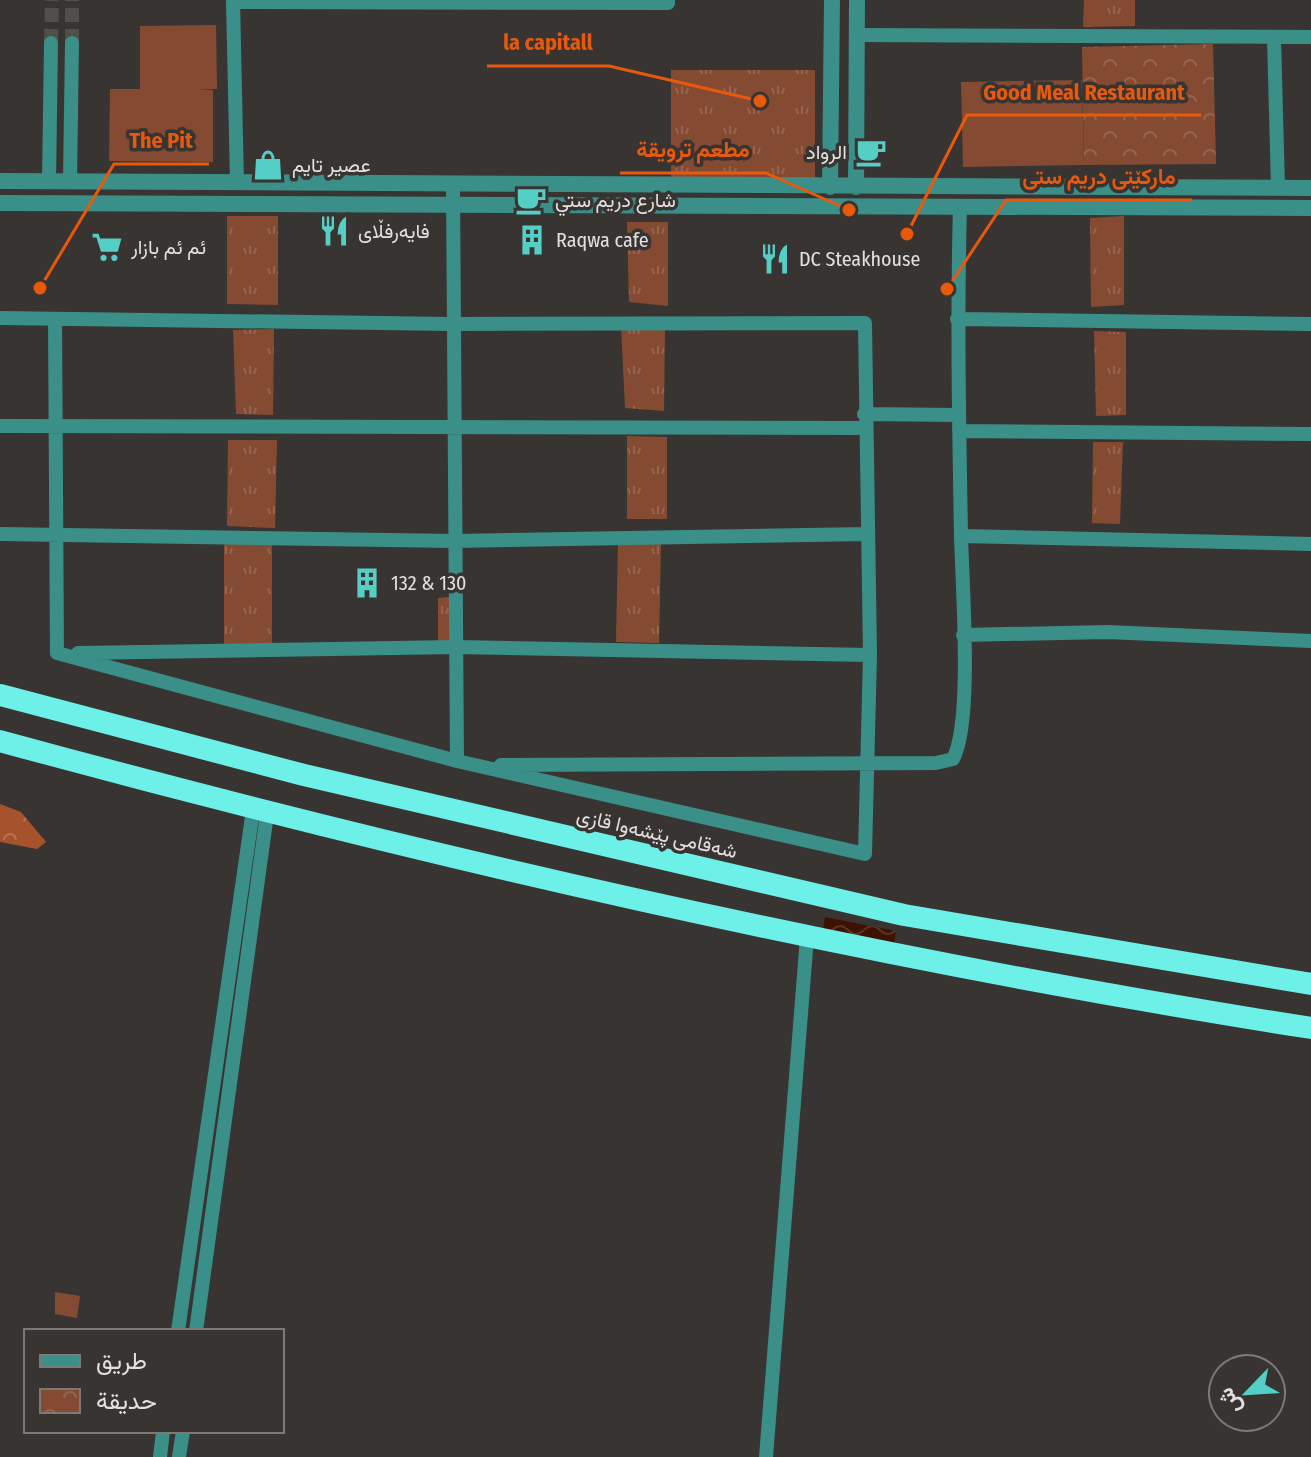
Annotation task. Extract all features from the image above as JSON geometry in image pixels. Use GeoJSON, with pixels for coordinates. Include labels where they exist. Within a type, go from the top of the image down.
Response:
{"type":"FeatureCollection","features":[{"type":"Feature","properties":{"kind":"highway","name":"شەقامی پێشەوا قازی"},"geometry":{"type":"LineString","coordinates":[[0,695],[304,775],[904,915],[1311,984]]}},
{"type":"Feature","properties":{"kind":"highway"},"geometry":{"type":"LineString","coordinates":[[0,741],[260,812],[807,937],[1181,1007],[1311,1028]]}},
{"type":"Feature","properties":{"kind":"street"},"geometry":{"type":"LineString","coordinates":[[237,183],[233,1],[668,3],[668,0]]}},
{"type":"Feature","properties":{"kind":"street"},"geometry":{"type":"LineString","coordinates":[[830,187],[832,0]]}},
{"type":"Feature","properties":{"kind":"street"},"geometry":{"type":"LineString","coordinates":[[856,187],[857,0]]}},
{"type":"Feature","properties":{"kind":"street"},"geometry":{"type":"LineString","coordinates":[[857,35],[1311,37]]}},
{"type":"Feature","properties":{"kind":"street"},"geometry":{"type":"LineString","coordinates":[[1274,38],[1278,188]]}},
{"type":"Feature","properties":{"kind":"street"},"geometry":{"type":"LineString","coordinates":[[49,181],[51,43]]}},
{"type":"Feature","properties":{"kind":"street"},"geometry":{"type":"LineString","coordinates":[[70,181],[72,43]]}},
{"type":"Feature","properties":{"kind":"street"},"geometry":{"type":"LineString","coordinates":[[1311,188],[453,186],[5,181],[5,203],[1311,208]]}},
{"type":"Feature","properties":{"kind":"street"},"geometry":{"type":"LineString","coordinates":[[132,181],[132,203]]}},
{"type":"Feature","properties":{"kind":"street"},"geometry":{"type":"LineString","coordinates":[[453,186],[452,427],[457,761]]}},
{"type":"Feature","properties":{"kind":"street"},"geometry":{"type":"LineString","coordinates":[[790,187],[790,205]]}},
{"type":"Feature","properties":{"kind":"street"},"geometry":{"type":"LineString","coordinates":[[912,188],[912,205]]}},
{"type":"Feature","properties":{"kind":"street"},"geometry":{"type":"LineString","coordinates":[[474,765],[936,763],[953,759],[961,744],[963,635],[957,319],[960,206]]}},
{"type":"Feature","properties":{"kind":"street"},"geometry":{"type":"LineString","coordinates":[[0,318],[452,324],[865,323],[864,421],[870,655],[865,854],[457,761],[57,653]]}},
{"type":"Feature","properties":{"kind":"street"},"geometry":{"type":"LineString","coordinates":[[55,319],[57,653]]}},
{"type":"Feature","properties":{"kind":"street"},"geometry":{"type":"LineString","coordinates":[[957,319],[1311,324]]}},
{"type":"Feature","properties":{"kind":"street"},"geometry":{"type":"LineString","coordinates":[[0,426],[452,427],[864,421],[959,415]]}},
{"type":"Feature","properties":{"kind":"street"},"geometry":{"type":"LineString","coordinates":[[959,431],[1311,434]]}},
{"type":"Feature","properties":{"kind":"street"},"geometry":{"type":"LineString","coordinates":[[0,534],[455,541],[866,534]]}},
{"type":"Feature","properties":{"kind":"street"},"geometry":{"type":"LineString","coordinates":[[961,536],[1311,544]]}},
{"type":"Feature","properties":{"kind":"street"},"geometry":{"type":"LineString","coordinates":[[963,635],[1107,632],[1311,641]]}},
{"type":"Feature","properties":{"kind":"street"},"geometry":{"type":"LineString","coordinates":[[57,653],[456,647],[870,655]]}},
{"type":"Feature","properties":{"kind":"street"},"geometry":{"type":"LineString","coordinates":[[178,1329],[260,812]]}},
{"type":"Feature","properties":{"kind":"street"},"geometry":{"type":"LineString","coordinates":[[196,1329],[260,812]]}},
{"type":"Feature","properties":{"kind":"street"},"geometry":{"type":"LineString","coordinates":[[766,1457],[807,937]]}},
{"type":"Feature","properties":{"kind":"street"},"geometry":{"type":"LineString","coordinates":[[160,1457],[163,1433]]}},
{"type":"Feature","properties":{"kind":"street"},"geometry":{"type":"LineString","coordinates":[[179,1457],[183,1433]]}},
{"type":"Feature","properties":{"kind":"green space"},"geometry":{"type":"Polygon","coordinates":[[[1084,0],[1135,0],[1135,26],[1083,27],[1084,0]]]}},
{"type":"Feature","properties":{"kind":"green space"},"geometry":{"type":"Polygon","coordinates":[[[216,25],[217,89],[198,89],[213,90],[213,162],[109,161],[110,89],[140,89],[140,26],[216,25]]]}},
{"type":"Feature","properties":{"kind":"green space"},"geometry":{"type":"Polygon","coordinates":[[[1213,44],[1216,164],[1084,165],[1082,47],[1213,44]]]}},
{"type":"Feature","properties":{"kind":"green space"},"geometry":{"type":"Polygon","coordinates":[[[671,70],[815,70],[815,179],[671,179],[671,70]]]}},
{"type":"Feature","properties":{"kind":"green space"},"geometry":{"type":"Polygon","coordinates":[[[1082,80],[1084,165],[963,167],[961,82],[1082,80]]]}},
{"type":"Feature","properties":{"kind":"green space"},"geometry":{"type":"Polygon","coordinates":[[[227,216],[278,216],[278,305],[227,304],[227,216]]]}},
{"type":"Feature","properties":{"kind":"green space"},"geometry":{"type":"Polygon","coordinates":[[[1124,216],[1124,305],[1091,307],[1090,218],[1124,216]]]}},
{"type":"Feature","properties":{"kind":"green space"},"geometry":{"type":"Polygon","coordinates":[[[627,222],[668,222],[668,306],[629,302],[627,222]]]}},
{"type":"Feature","properties":{"kind":"green space"},"geometry":{"type":"Polygon","coordinates":[[[621,325],[665,330],[664,411],[625,408],[621,325]]]}},
{"type":"Feature","properties":{"kind":"green space"},"geometry":{"type":"Polygon","coordinates":[[[274,329],[273,415],[236,414],[233,330],[274,329]]]}},
{"type":"Feature","properties":{"kind":"green space"},"geometry":{"type":"Polygon","coordinates":[[[1094,331],[1126,332],[1126,415],[1096,416],[1094,331]]]}},
{"type":"Feature","properties":{"kind":"green space"},"geometry":{"type":"Polygon","coordinates":[[[627,436],[667,437],[667,519],[627,519],[627,436]]]}},
{"type":"Feature","properties":{"kind":"green space"},"geometry":{"type":"Polygon","coordinates":[[[228,440],[277,440],[275,528],[227,526],[228,440]]]}},
{"type":"Feature","properties":{"kind":"green space"},"geometry":{"type":"Polygon","coordinates":[[[1093,442],[1123,442],[1120,524],[1092,523],[1093,442]]]}},
{"type":"Feature","properties":{"kind":"green space"},"geometry":{"type":"Polygon","coordinates":[[[224,539],[272,539],[272,652],[224,652],[224,539]]]}},
{"type":"Feature","properties":{"kind":"green space"},"geometry":{"type":"Polygon","coordinates":[[[618,543],[661,544],[659,643],[616,642],[618,543]]]}},
{"type":"Feature","properties":{"kind":"green space"},"geometry":{"type":"Polygon","coordinates":[[[449,597],[450,646],[438,641],[438,598],[449,597]]]}},
{"type":"Feature","properties":{"kind":"green space"},"geometry":{"type":"Polygon","coordinates":[[[0,804],[21,812],[46,842],[37,849],[0,842],[0,804]]]}},
{"type":"Feature","properties":{"kind":"green space"},"geometry":{"type":"Polygon","coordinates":[[[55,1292],[80,1296],[77,1318],[55,1314],[55,1292]]]}},
{"type":"Feature","properties":{"kind":"water"},"geometry":{"type":"Polygon","coordinates":[[[825,917],[896,931],[894,944],[823,930],[825,917]]]}},
{"type":"Feature","properties":{"kind":"tunnel"},"geometry":{"type":"LineString","coordinates":[[51,43],[52,0]]}},
{"type":"Feature","properties":{"kind":"tunnel"},"geometry":{"type":"LineString","coordinates":[[72,0],[72,43]]}},
{"type":"Feature","properties":{"kind":"place","name":"la capitall"},"geometry":{"type":"Point","coordinates":[760,101]}},
{"type":"Feature","properties":{"kind":"place","name":"الرواد"},"geometry":{"type":"Point","coordinates":[871,152]}},
{"type":"Feature","properties":{"kind":"place","name":"عصير تايم"},"geometry":{"type":"Point","coordinates":[268,165]}},
{"type":"Feature","properties":{"kind":"place","name":"شارع دريم ستي"},"geometry":{"type":"Point","coordinates":[531,200]}},
{"type":"Feature","properties":{"kind":"place","name":"مطعم ترويقة"},"geometry":{"type":"Point","coordinates":[849,210]}},
{"type":"Feature","properties":{"kind":"place","name":"فايەرفڵای"},"geometry":{"type":"Point","coordinates":[334,231]}},
{"type":"Feature","properties":{"kind":"place","name":"Good Meal Restaurant"},"geometry":{"type":"Point","coordinates":[907,234]}},
{"type":"Feature","properties":{"kind":"place","name":"Raqwa cafe"},"geometry":{"type":"Point","coordinates":[532,240]}},
{"type":"Feature","properties":{"kind":"place","name":"ئم ئم بازار"},"geometry":{"type":"Point","coordinates":[107,247]}},
{"type":"Feature","properties":{"kind":"place","name":"DC Steakhouse"},"geometry":{"type":"Point","coordinates":[775,259]}},
{"type":"Feature","properties":{"kind":"place","name":"The Pit"},"geometry":{"type":"Point","coordinates":[40,288]}},
{"type":"Feature","properties":{"kind":"place","name":"مارکێتی دریم ستی"},"geometry":{"type":"Point","coordinates":[947,289]}},
{"type":"Feature","properties":{"kind":"place","name":"132 & 130"},"geometry":{"type":"Point","coordinates":[367,583]}}]}
